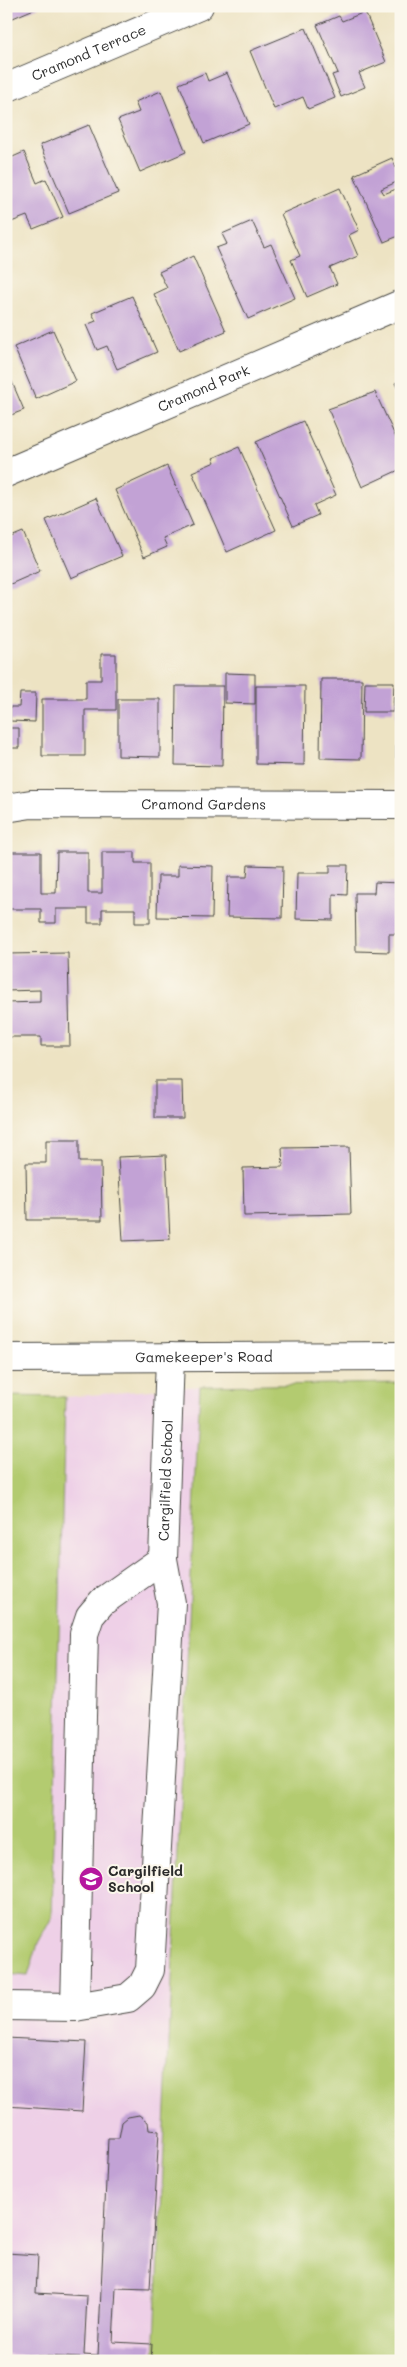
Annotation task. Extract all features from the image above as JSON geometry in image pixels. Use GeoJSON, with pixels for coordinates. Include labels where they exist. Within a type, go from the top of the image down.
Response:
{"type":"FeatureCollection","features":[{"type":"Feature","properties":{"kind":"street","name":"Cramond Terrace"},"geometry":{"type":"LineString","coordinates":[[6,88],[199,6]]}},
{"type":"Feature","properties":{"kind":"street","name":"Cramond Park"},"geometry":{"type":"LineString","coordinates":[[6,473],[401,304]]}},
{"type":"Feature","properties":{"kind":"street","name":"Cramond Gardens"},"geometry":{"type":"LineString","coordinates":[[6,808],[41,804],[401,805]]}},
{"type":"Feature","properties":{"kind":"street","name":"Gamekeeper's Road"},"geometry":{"type":"LineString","coordinates":[[6,1358],[401,1356]]}},
{"type":"Feature","properties":{"kind":"street","name":"Cargilfield School"},"geometry":{"type":"LineString","coordinates":[[75,2007],[84,1634],[90,1616],[102,1602],[163,1559],[170,1357]]}},
{"type":"Feature","properties":{"kind":"street"},"geometry":{"type":"LineString","coordinates":[[6,2006],[75,2007],[128,1998],[142,1986],[150,1970],[171,1603],[163,1559]]}},
{"type":"Feature","properties":{"kind":"shaded area","name":"Cargilfield School"},"geometry":{"type":"Polygon","coordinates":[[[200,1386],[154,2361],[6,2361],[6,1396],[65,1397],[200,1386]]]}},
{"type":"Feature","properties":{"kind":"green space"},"geometry":{"type":"Polygon","coordinates":[[[401,1383],[401,2361],[154,2361],[200,1386],[401,1383]]]}},
{"type":"Feature","properties":{"kind":"green space"},"geometry":{"type":"Polygon","coordinates":[[[6,1396],[65,1397],[52,1917],[38,1943],[28,1976],[6,1974],[6,1396]]]}},
{"type":"Feature","properties":{"kind":"building"},"geometry":{"type":"Polygon","coordinates":[[[6,6],[41,6],[6,21],[6,6]]]}},
{"type":"Feature","properties":{"kind":"building"},"geometry":{"type":"Polygon","coordinates":[[[394,6],[401,6],[401,21],[394,6]]]}},
{"type":"Feature","properties":{"kind":"building"},"geometry":{"type":"Polygon","coordinates":[[[365,12],[386,62],[359,73],[365,87],[341,97],[332,75],[338,73],[317,25],[339,16],[342,21],[365,12]]]}},
{"type":"Feature","properties":{"kind":"building"},"geometry":{"type":"Polygon","coordinates":[[[306,28],[335,98],[308,109],[303,97],[274,109],[250,51],[306,28]]]}},
{"type":"Feature","properties":{"kind":"building"},"geometry":{"type":"Polygon","coordinates":[[[205,73],[208,81],[227,73],[249,124],[204,143],[179,84],[205,73]]]}},
{"type":"Feature","properties":{"kind":"building"},"geometry":{"type":"Polygon","coordinates":[[[161,91],[186,152],[140,172],[118,120],[139,112],[135,102],[161,91]]]}},
{"type":"Feature","properties":{"kind":"building"},"geometry":{"type":"Polygon","coordinates":[[[89,125],[118,193],[69,213],[40,145],[89,125]]]}},
{"type":"Feature","properties":{"kind":"building"},"geometry":{"type":"Polygon","coordinates":[[[24,152],[37,183],[46,179],[63,217],[33,229],[27,216],[6,224],[6,160],[24,152]]]}},
{"type":"Feature","properties":{"kind":"building"},"geometry":{"type":"Polygon","coordinates":[[[392,158],[401,180],[381,189],[384,194],[401,187],[401,235],[384,242],[354,175],[392,158]]]}},
{"type":"Feature","properties":{"kind":"building"},"geometry":{"type":"Polygon","coordinates":[[[340,188],[359,230],[349,235],[358,256],[330,268],[337,284],[307,297],[291,260],[300,256],[281,214],[340,188]]]}},
{"type":"Feature","properties":{"kind":"building"},"geometry":{"type":"Polygon","coordinates":[[[252,221],[264,247],[271,244],[295,298],[248,319],[216,248],[227,244],[222,234],[252,221]]]}},
{"type":"Feature","properties":{"kind":"building"},"geometry":{"type":"Polygon","coordinates":[[[193,256],[226,331],[179,351],[154,294],[167,288],[159,272],[193,256]]]}},
{"type":"Feature","properties":{"kind":"building"},"geometry":{"type":"Polygon","coordinates":[[[132,296],[157,352],[117,369],[107,346],[97,350],[86,325],[96,321],[92,313],[132,296]]]}},
{"type":"Feature","properties":{"kind":"building"},"geometry":{"type":"Polygon","coordinates":[[[53,330],[76,381],[36,399],[14,347],[53,330]]]}},
{"type":"Feature","properties":{"kind":"building"},"geometry":{"type":"Polygon","coordinates":[[[6,368],[24,410],[6,417],[6,368]]]}},
{"type":"Feature","properties":{"kind":"building"},"geometry":{"type":"Polygon","coordinates":[[[401,380],[401,396],[395,383],[401,380]]]}},
{"type":"Feature","properties":{"kind":"building"},"geometry":{"type":"Polygon","coordinates":[[[375,392],[401,449],[401,469],[362,487],[328,409],[375,392]]]}},
{"type":"Feature","properties":{"kind":"building"},"geometry":{"type":"Polygon","coordinates":[[[303,421],[336,495],[314,505],[318,515],[293,526],[256,442],[303,421]]]}},
{"type":"Feature","properties":{"kind":"building"},"geometry":{"type":"Polygon","coordinates":[[[239,447],[276,530],[227,552],[192,472],[215,462],[213,458],[239,447]]]}},
{"type":"Feature","properties":{"kind":"building"},"geometry":{"type":"Polygon","coordinates":[[[167,466],[193,525],[163,538],[167,547],[144,557],[115,490],[167,466]]]}},
{"type":"Feature","properties":{"kind":"building"},"geometry":{"type":"Polygon","coordinates":[[[96,498],[122,556],[71,578],[46,520],[96,498]]]}},
{"type":"Feature","properties":{"kind":"building"},"geometry":{"type":"Polygon","coordinates":[[[23,532],[40,571],[6,586],[6,539],[23,532]]]}},
{"type":"Feature","properties":{"kind":"building"},"geometry":{"type":"Polygon","coordinates":[[[101,654],[116,654],[116,710],[85,710],[85,756],[42,756],[42,699],[86,699],[86,680],[101,680],[101,654]]]}},
{"type":"Feature","properties":{"kind":"building"},"geometry":{"type":"Polygon","coordinates":[[[225,673],[255,674],[255,704],[225,703],[225,673]]]}},
{"type":"Feature","properties":{"kind":"building"},"geometry":{"type":"Polygon","coordinates":[[[321,679],[362,679],[361,759],[320,758],[321,679]]]}},
{"type":"Feature","properties":{"kind":"building"},"geometry":{"type":"Polygon","coordinates":[[[365,682],[394,682],[393,712],[364,712],[365,682]]]}},
{"type":"Feature","properties":{"kind":"building"},"geometry":{"type":"Polygon","coordinates":[[[176,686],[223,686],[222,766],[175,765],[176,686]]]}},
{"type":"Feature","properties":{"kind":"building"},"geometry":{"type":"Polygon","coordinates":[[[256,686],[305,686],[304,765],[256,764],[256,686]]]}},
{"type":"Feature","properties":{"kind":"building"},"geometry":{"type":"Polygon","coordinates":[[[20,693],[36,693],[35,722],[10,721],[10,707],[19,707],[20,693]]]}},
{"type":"Feature","properties":{"kind":"building"},"geometry":{"type":"Polygon","coordinates":[[[118,699],[160,699],[160,757],[118,756],[118,699]]]}},
{"type":"Feature","properties":{"kind":"building"},"geometry":{"type":"Polygon","coordinates":[[[396,699],[401,699],[401,758],[396,758],[396,699]]]}},
{"type":"Feature","properties":{"kind":"building"},"geometry":{"type":"Polygon","coordinates":[[[6,728],[19,728],[19,748],[6,748],[6,728]]]}},
{"type":"Feature","properties":{"kind":"building"},"geometry":{"type":"Polygon","coordinates":[[[6,852],[41,852],[41,893],[56,893],[57,852],[88,852],[88,893],[102,893],[102,852],[135,852],[135,863],[150,863],[150,923],[135,923],[135,909],[102,909],[102,923],[88,923],[88,909],[56,909],[56,923],[41,923],[41,909],[6,909],[6,852]]]}},
{"type":"Feature","properties":{"kind":"building"},"geometry":{"type":"Polygon","coordinates":[[[178,865],[213,866],[212,918],[157,917],[158,876],[178,876],[178,865]]]}},
{"type":"Feature","properties":{"kind":"building"},"geometry":{"type":"Polygon","coordinates":[[[248,865],[283,866],[282,918],[227,917],[228,877],[247,877],[248,865]]]}},
{"type":"Feature","properties":{"kind":"building"},"geometry":{"type":"Polygon","coordinates":[[[330,865],[348,865],[347,895],[333,894],[333,920],[296,919],[297,873],[330,873],[330,865]]]}},
{"type":"Feature","properties":{"kind":"building"},"geometry":{"type":"Polygon","coordinates":[[[375,882],[401,883],[401,934],[389,934],[389,952],[356,951],[355,893],[374,893],[375,882]]]}},
{"type":"Feature","properties":{"kind":"building"},"geometry":{"type":"Polygon","coordinates":[[[68,953],[70,1046],[41,1046],[41,1037],[6,1037],[6,1003],[40,1002],[40,990],[6,991],[6,954],[68,953]]]}},
{"type":"Feature","properties":{"kind":"building"},"geometry":{"type":"Polygon","coordinates":[[[155,1081],[182,1081],[183,1118],[155,1118],[155,1081]]]}},
{"type":"Feature","properties":{"kind":"building"},"geometry":{"type":"Polygon","coordinates":[[[46,1140],[79,1140],[79,1162],[101,1162],[102,1220],[27,1220],[26,1163],[46,1163],[46,1140]]]}},
{"type":"Feature","properties":{"kind":"building"},"geometry":{"type":"Polygon","coordinates":[[[349,1147],[351,1214],[244,1216],[243,1168],[283,1167],[282,1148],[349,1147]]]}},
{"type":"Feature","properties":{"kind":"building"},"geometry":{"type":"Polygon","coordinates":[[[166,1155],[170,1239],[123,1241],[118,1157],[166,1155]]]}},
{"type":"Feature","properties":{"kind":"building"},"geometry":{"type":"Polygon","coordinates":[[[6,2038],[86,2042],[82,2111],[6,2106],[6,2038]]]}},
{"type":"Feature","properties":{"kind":"building"},"geometry":{"type":"Polygon","coordinates":[[[139,2115],[148,2122],[149,2130],[159,2131],[150,2289],[116,2288],[113,2342],[152,2344],[151,2361],[80,2361],[80,2358],[6,2354],[6,2253],[38,2255],[36,2293],[87,2296],[84,2355],[98,2356],[108,2138],[119,2138],[122,2122],[128,2117],[139,2115]]]}},
{"type":"Feature","properties":{"kind":"place","name":"Cargilfield School"},"geometry":{"type":"Point","coordinates":[91,1879]}}]}
